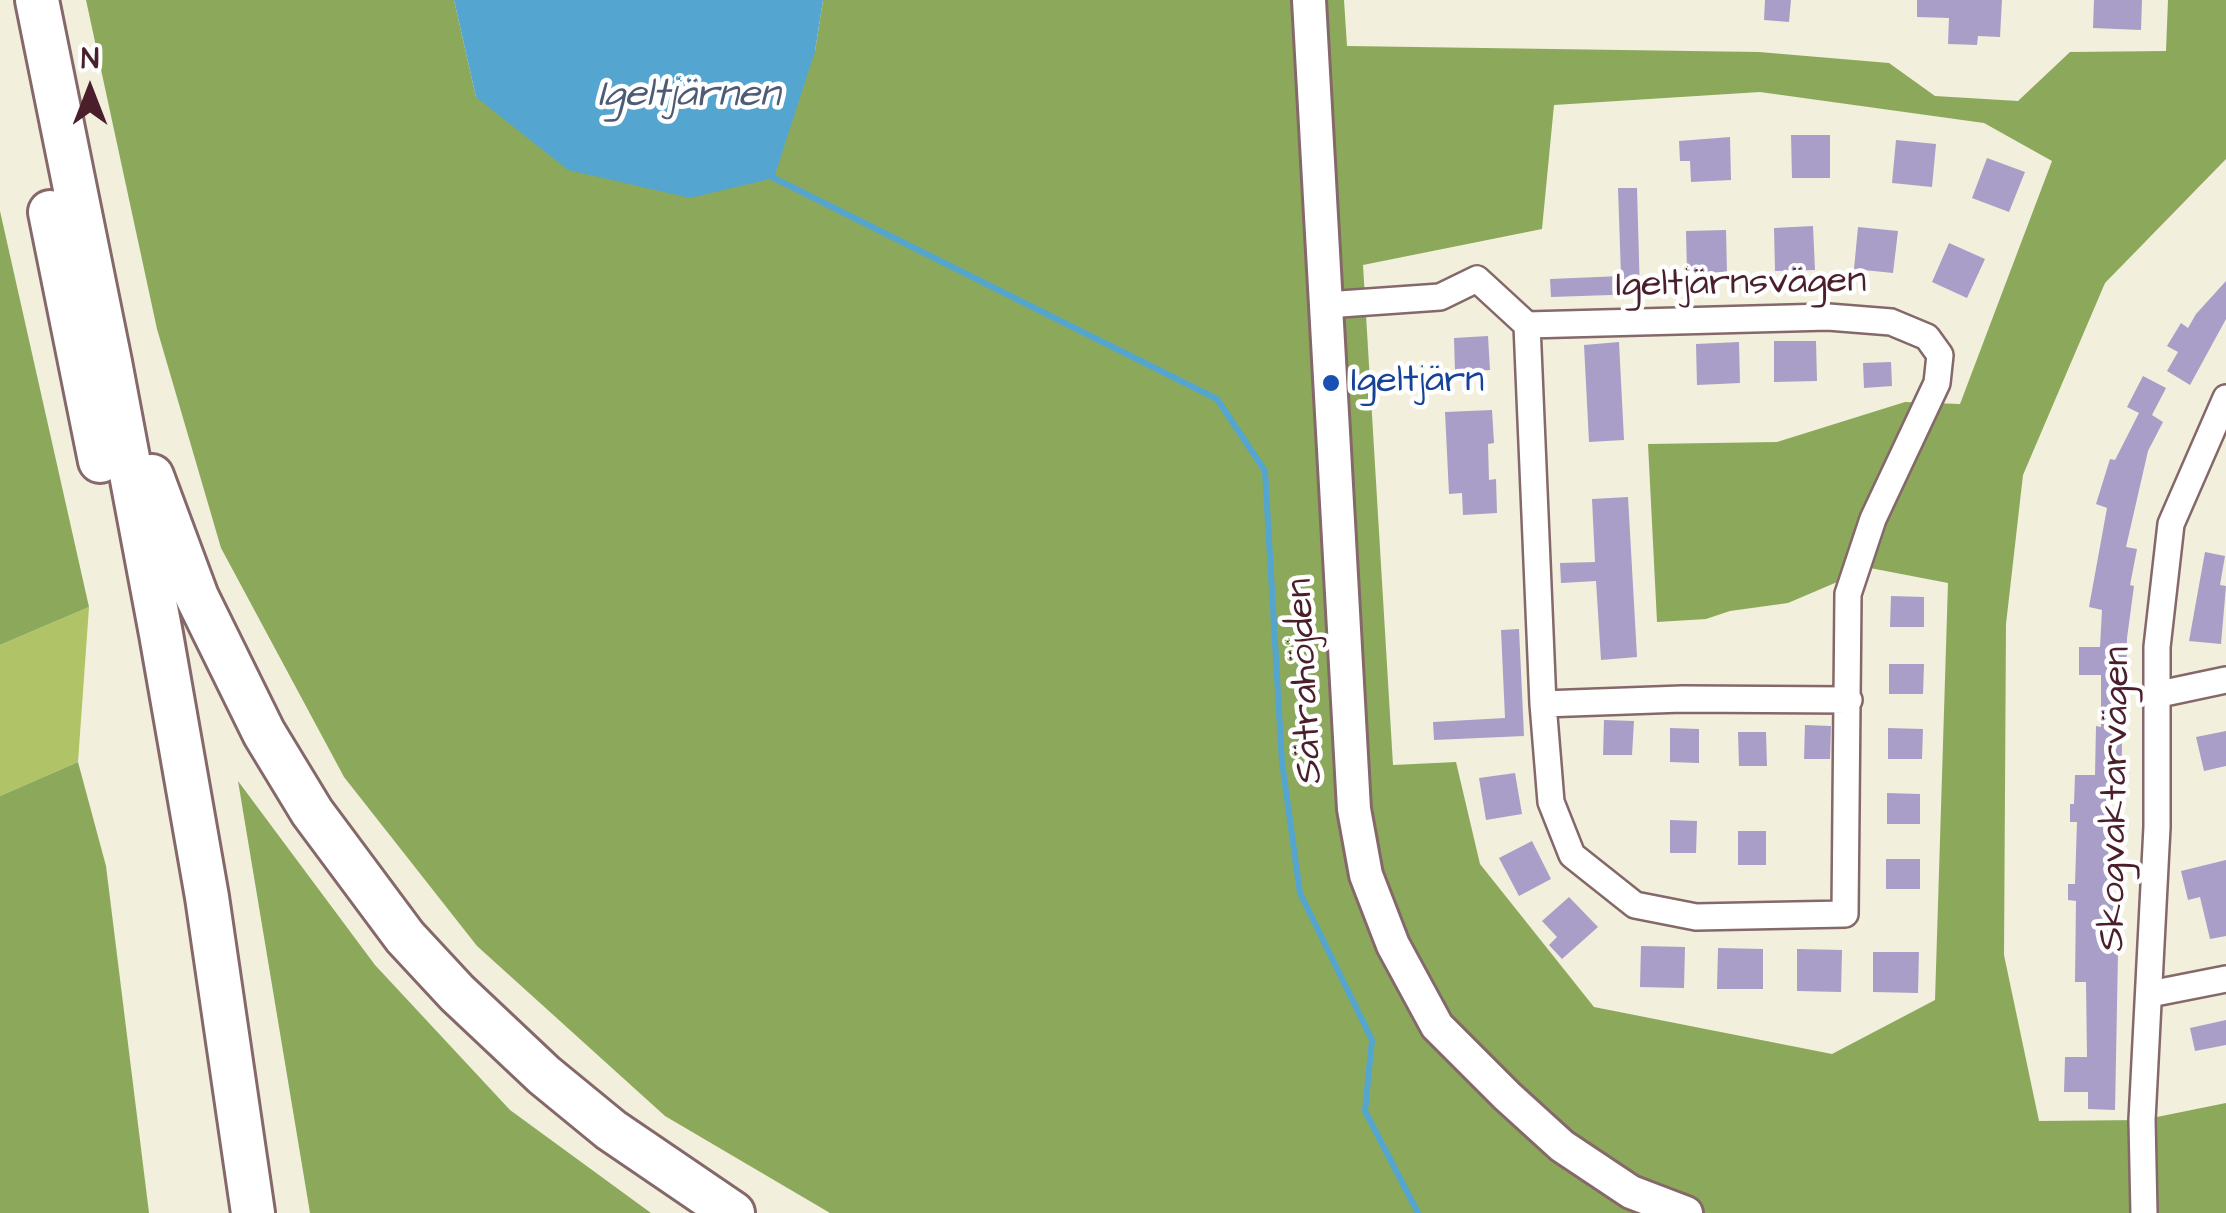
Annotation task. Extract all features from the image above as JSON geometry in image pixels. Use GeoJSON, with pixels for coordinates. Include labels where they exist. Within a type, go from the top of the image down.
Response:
{"type":"FeatureCollection","features":[{"type":"Feature","properties":{"kind":"highway"},"geometry":{"type":"LineString","coordinates":[[10,0],[136,637],[184,921],[224,1213]]}},
{"type":"Feature","properties":{"kind":"highway"},"geometry":{"type":"LineString","coordinates":[[37,0],[110,362],[207,897],[253,1213]]}},
{"type":"Feature","properties":{"kind":"highway"},"geometry":{"type":"LineString","coordinates":[[110,362],[197,597],[264,733],[312,812],[405,937],[482,1016],[544,1075],[611,1130],[733,1213]]}},
{"type":"Feature","properties":{"kind":"street","name":"Sätrahöjden"},"geometry":{"type":"LineString","coordinates":[[1309,0],[1354,809],[1366,875],[1413,986],[1437,1026],[1562,1146],[1631,1192],[1686,1213]]}},
{"type":"Feature","properties":{"kind":"street"},"geometry":{"type":"LineString","coordinates":[[1326,305],[1440,297],[1477,279],[1527,325]]}},
{"type":"Feature","properties":{"kind":"street","name":"Igeltjärnsvägen"},"geometry":{"type":"LineString","coordinates":[[1828,317],[1892,322],[1927,337],[1940,355],[1936,384],[1873,519],[1848,594],[1845,914],[1696,917],[1635,905],[1572,855],[1551,802],[1543,704],[1527,325],[1828,317]]}},
{"type":"Feature","properties":{"kind":"street","name":"Skogvaktarvägen"},"geometry":{"type":"LineString","coordinates":[[2144,1213],[2142,1120],[2157,827],[2157,646],[2171,524],[2226,398]]}},
{"type":"Feature","properties":{"kind":"street"},"geometry":{"type":"LineString","coordinates":[[2156,694],[2226,680]]}},
{"type":"Feature","properties":{"kind":"street"},"geometry":{"type":"LineString","coordinates":[[1543,704],[1682,699],[1850,700]]}},
{"type":"Feature","properties":{"kind":"street"},"geometry":{"type":"LineString","coordinates":[[2150,994],[2226,979]]}},
{"type":"Feature","properties":{"kind":"green space"},"geometry":{"type":"Polygon","coordinates":[[[86,0],[454,0],[476,97],[815,51],[823,0],[1344,0],[1347,46],[1759,52],[1889,63],[1935,96],[2018,101],[2070,52],[2166,51],[2168,0],[2226,0],[2226,159],[2105,283],[2023,475],[2006,624],[2004,955],[2039,1121],[2142,1120],[2226,1103],[2226,1213],[830,1213],[665,1116],[477,946],[344,777],[221,548],[157,329],[86,0]],[[1760,92],[1554,105],[1542,229],[1363,265],[1393,765],[1456,762],[1480,864],[1594,1007],[1832,1054],[1935,1000],[1948,583],[1870,568],[1788,603],[1730,611],[1706,619],[1657,622],[1648,444],[1777,442],[1905,402],[1960,404],[2052,161],[1984,123],[1760,92]]]}},
{"type":"Feature","properties":{"kind":"green space"},"geometry":{"type":"Polygon","coordinates":[[[0,211],[89,607],[0,645],[0,211]]]}},
{"type":"Feature","properties":{"kind":"green space"},"geometry":{"type":"Polygon","coordinates":[[[89,607],[78,762],[0,796],[0,645],[89,607]]]}},
{"type":"Feature","properties":{"kind":"green space"},"geometry":{"type":"Polygon","coordinates":[[[78,762],[106,866],[149,1213],[0,1213],[0,796],[78,762]]]}},
{"type":"Feature","properties":{"kind":"green space"},"geometry":{"type":"Polygon","coordinates":[[[238,781],[375,965],[510,1110],[651,1213],[310,1213],[238,781]]]}},
{"type":"Feature","properties":{"kind":"water","name":"Igeltjärnen"},"geometry":{"type":"Polygon","coordinates":[[[454,0],[823,0],[815,51],[774,178],[690,198],[568,170],[476,97],[454,0]]]}},
{"type":"Feature","properties":{"kind":"building"},"geometry":{"type":"Polygon","coordinates":[[[1765,0],[1791,0],[1789,22],[1764,20],[1765,0]]]}},
{"type":"Feature","properties":{"kind":"building"},"geometry":{"type":"Polygon","coordinates":[[[1917,0],[2002,0],[2000,37],[1978,36],[1977,45],[1948,44],[1949,18],[1917,17],[1917,0]]]}},
{"type":"Feature","properties":{"kind":"building"},"geometry":{"type":"Polygon","coordinates":[[[2094,0],[2142,0],[2141,30],[2093,28],[2094,0]]]}},
{"type":"Feature","properties":{"kind":"building"},"geometry":{"type":"Polygon","coordinates":[[[1791,135],[1830,135],[1830,178],[1792,178],[1791,135]]]}},
{"type":"Feature","properties":{"kind":"building"},"geometry":{"type":"Polygon","coordinates":[[[1730,137],[1731,180],[1691,182],[1690,161],[1680,161],[1679,141],[1730,137]]]}},
{"type":"Feature","properties":{"kind":"building"},"geometry":{"type":"Polygon","coordinates":[[[1896,140],[1936,144],[1932,187],[1892,183],[1896,140]]]}},
{"type":"Feature","properties":{"kind":"building"},"geometry":{"type":"Polygon","coordinates":[[[1987,158],[2025,172],[2009,212],[1972,198],[1987,158]]]}},
{"type":"Feature","properties":{"kind":"building"},"geometry":{"type":"Polygon","coordinates":[[[1618,188],[1637,188],[1640,294],[1551,297],[1550,279],[1621,276],[1618,188]]]}},
{"type":"Feature","properties":{"kind":"building"},"geometry":{"type":"Polygon","coordinates":[[[1813,226],[1815,270],[1775,271],[1774,228],[1813,226]]]}},
{"type":"Feature","properties":{"kind":"building"},"geometry":{"type":"Polygon","coordinates":[[[1858,227],[1898,231],[1893,273],[1854,269],[1858,227]]]}},
{"type":"Feature","properties":{"kind":"building"},"geometry":{"type":"Polygon","coordinates":[[[1726,230],[1727,272],[1687,273],[1686,231],[1726,230]]]}},
{"type":"Feature","properties":{"kind":"building"},"geometry":{"type":"Polygon","coordinates":[[[1949,243],[1985,259],[1967,298],[1932,282],[1949,243]]]}},
{"type":"Feature","properties":{"kind":"building"},"geometry":{"type":"Polygon","coordinates":[[[2226,281],[2226,319],[2190,385],[2167,371],[2178,352],[2167,346],[2181,323],[2188,328],[2226,281]]]}},
{"type":"Feature","properties":{"kind":"building"},"geometry":{"type":"Polygon","coordinates":[[[1488,336],[1490,370],[1455,372],[1454,338],[1488,336]]]}},
{"type":"Feature","properties":{"kind":"building"},"geometry":{"type":"Polygon","coordinates":[[[1774,341],[1816,341],[1817,381],[1774,382],[1774,341]]]}},
{"type":"Feature","properties":{"kind":"building"},"geometry":{"type":"Polygon","coordinates":[[[1619,342],[1624,440],[1589,442],[1584,345],[1619,342]]]}},
{"type":"Feature","properties":{"kind":"building"},"geometry":{"type":"Polygon","coordinates":[[[1739,342],[1740,383],[1697,385],[1696,344],[1739,342]]]}},
{"type":"Feature","properties":{"kind":"building"},"geometry":{"type":"Polygon","coordinates":[[[1891,362],[1892,386],[1864,388],[1863,363],[1891,362]]]}},
{"type":"Feature","properties":{"kind":"building"},"geometry":{"type":"Polygon","coordinates":[[[2143,376],[2166,388],[2152,415],[2163,422],[2148,451],[2126,547],[2137,549],[2130,585],[2134,586],[2127,638],[2126,703],[2119,703],[2121,791],[2110,791],[2107,899],[2119,900],[2115,1110],[2088,1109],[2088,1092],[2064,1092],[2065,1057],[2087,1057],[2086,982],[2075,982],[2076,901],[2068,900],[2068,884],[2075,884],[2077,822],[2070,822],[2070,804],[2074,804],[2075,775],[2095,775],[2096,726],[2101,727],[2101,675],[2079,675],[2079,647],[2100,647],[2102,610],[2089,607],[2107,508],[2096,504],[2110,459],[2115,460],[2139,413],[2127,407],[2143,376]]]}},
{"type":"Feature","properties":{"kind":"building"},"geometry":{"type":"Polygon","coordinates":[[[1492,410],[1494,443],[1488,444],[1489,480],[1496,479],[1497,513],[1463,515],[1462,493],[1449,494],[1445,412],[1492,410]]]}},
{"type":"Feature","properties":{"kind":"building"},"geometry":{"type":"Polygon","coordinates":[[[1628,497],[1637,657],[1601,660],[1596,581],[1561,583],[1560,563],[1595,562],[1592,499],[1628,497]]]}},
{"type":"Feature","properties":{"kind":"building"},"geometry":{"type":"Polygon","coordinates":[[[2205,552],[2225,556],[2220,585],[2226,586],[2221,644],[2189,641],[2205,552]]]}},
{"type":"Feature","properties":{"kind":"building"},"geometry":{"type":"Polygon","coordinates":[[[1891,596],[1924,597],[1924,627],[1890,627],[1891,596]]]}},
{"type":"Feature","properties":{"kind":"building"},"geometry":{"type":"Polygon","coordinates":[[[1519,629],[1524,736],[1434,740],[1433,722],[1505,718],[1501,630],[1519,629]]]}},
{"type":"Feature","properties":{"kind":"building"},"geometry":{"type":"Polygon","coordinates":[[[1889,664],[1924,664],[1923,694],[1889,694],[1889,664]]]}},
{"type":"Feature","properties":{"kind":"building"},"geometry":{"type":"Polygon","coordinates":[[[1604,720],[1634,721],[1632,755],[1603,755],[1604,720]]]}},
{"type":"Feature","properties":{"kind":"building"},"geometry":{"type":"Polygon","coordinates":[[[1805,725],[1831,726],[1830,759],[1804,759],[1805,725]]]}},
{"type":"Feature","properties":{"kind":"building"},"geometry":{"type":"Polygon","coordinates":[[[1670,728],[1699,729],[1699,763],[1670,762],[1670,728]]]}},
{"type":"Feature","properties":{"kind":"building"},"geometry":{"type":"Polygon","coordinates":[[[1888,728],[1923,729],[1922,759],[1888,759],[1888,728]]]}},
{"type":"Feature","properties":{"kind":"building"},"geometry":{"type":"Polygon","coordinates":[[[2226,731],[2226,766],[2204,771],[2196,737],[2226,731]]]}},
{"type":"Feature","properties":{"kind":"building"},"geometry":{"type":"Polygon","coordinates":[[[1738,732],[1766,732],[1767,766],[1739,766],[1738,732]]]}},
{"type":"Feature","properties":{"kind":"building"},"geometry":{"type":"Polygon","coordinates":[[[1515,773],[1522,814],[1486,820],[1479,778],[1515,773]]]}},
{"type":"Feature","properties":{"kind":"building"},"geometry":{"type":"Polygon","coordinates":[[[1887,793],[1920,794],[1920,824],[1887,824],[1887,793]]]}},
{"type":"Feature","properties":{"kind":"building"},"geometry":{"type":"Polygon","coordinates":[[[1670,820],[1697,821],[1696,853],[1670,853],[1670,820]]]}},
{"type":"Feature","properties":{"kind":"building"},"geometry":{"type":"Polygon","coordinates":[[[1738,831],[1766,831],[1766,865],[1738,865],[1738,831]]]}},
{"type":"Feature","properties":{"kind":"building"},"geometry":{"type":"Polygon","coordinates":[[[1532,841],[1551,879],[1519,896],[1499,858],[1532,841]]]}},
{"type":"Feature","properties":{"kind":"building"},"geometry":{"type":"Polygon","coordinates":[[[1886,859],[1920,859],[1920,889],[1886,889],[1886,859]]]}},
{"type":"Feature","properties":{"kind":"building"},"geometry":{"type":"Polygon","coordinates":[[[2226,860],[2226,936],[2210,939],[2200,897],[2188,900],[2181,871],[2226,860]]]}},
{"type":"Feature","properties":{"kind":"building"},"geometry":{"type":"Polygon","coordinates":[[[1569,897],[1598,927],[1562,959],[1549,945],[1557,937],[1542,921],[1569,897]]]}},
{"type":"Feature","properties":{"kind":"building"},"geometry":{"type":"Polygon","coordinates":[[[1641,946],[1685,947],[1684,988],[1640,987],[1641,946]]]}},
{"type":"Feature","properties":{"kind":"building"},"geometry":{"type":"Polygon","coordinates":[[[1718,948],[1763,949],[1763,989],[1717,989],[1718,948]]]}},
{"type":"Feature","properties":{"kind":"building"},"geometry":{"type":"Polygon","coordinates":[[[1797,949],[1842,950],[1841,992],[1797,991],[1797,949]]]}},
{"type":"Feature","properties":{"kind":"building"},"geometry":{"type":"Polygon","coordinates":[[[1873,952],[1919,952],[1918,993],[1873,992],[1873,952]]]}},
{"type":"Feature","properties":{"kind":"building"},"geometry":{"type":"Polygon","coordinates":[[[2226,1020],[2226,1045],[2195,1051],[2190,1028],[2226,1020]]]}},
{"type":"Feature","properties":{"kind":"waterway"},"geometry":{"type":"LineString","coordinates":[[774,178],[1217,399],[1265,471],[1282,762],[1300,893],[1372,1040],[1365,1111],[1418,1213]]}},
{"type":"Feature","properties":{"kind":"place","name":"Igeltjärn"},"geometry":{"type":"Point","coordinates":[1331,383]}}]}
